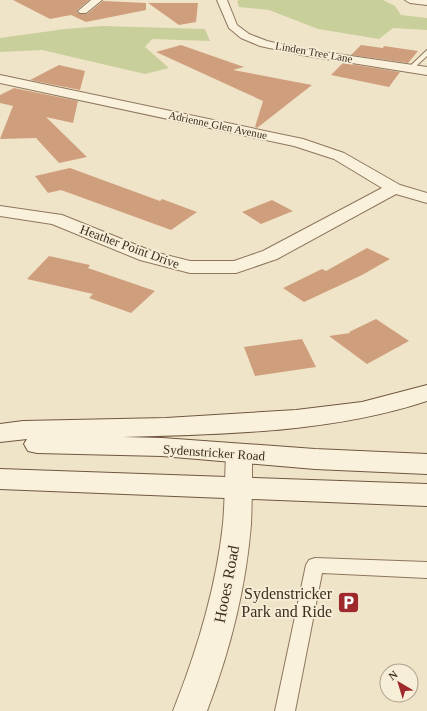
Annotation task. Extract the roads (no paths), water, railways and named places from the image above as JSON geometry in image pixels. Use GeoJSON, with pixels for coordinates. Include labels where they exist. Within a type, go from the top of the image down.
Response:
{"type":"FeatureCollection","features":[{"type":"Feature","properties":{"kind":"street"},"geometry":{"type":"LineString","coordinates":[[83,11],[97,0]]}},
{"type":"Feature","properties":{"kind":"street","name":"Linden Tree Lane"},"geometry":{"type":"LineString","coordinates":[[222,0],[233,26],[245,36],[264,44],[302,52],[427,71]]}},
{"type":"Feature","properties":{"kind":"street"},"geometry":{"type":"LineString","coordinates":[[410,0],[427,2]]}},
{"type":"Feature","properties":{"kind":"street","name":"Adrienne Glen Avenue"},"geometry":{"type":"LineString","coordinates":[[0,79],[298,142],[339,156],[394,188],[427,198]]}},
{"type":"Feature","properties":{"kind":"street","name":"Heather Point Drive"},"geometry":{"type":"LineString","coordinates":[[0,212],[56,219],[147,256],[190,267],[236,267],[270,255],[394,188]]}},
{"type":"Feature","properties":{"kind":"street"},"geometry":{"type":"LineString","coordinates":[[0,433],[23,430],[166,427],[319,417],[369,409],[408,400],[427,393]]}},
{"type":"Feature","properties":{"kind":"street","name":"Sydenstricker Road"},"geometry":{"type":"LineString","coordinates":[[0,443],[162,448],[315,459],[427,464]]}},
{"type":"Feature","properties":{"kind":"street","name":"Hooes Road"},"geometry":{"type":"LineString","coordinates":[[190,711],[209,661],[235,545],[239,454]]}},
{"type":"Feature","properties":{"kind":"street"},"geometry":{"type":"LineString","coordinates":[[0,479],[427,495]]}},
{"type":"Feature","properties":{"kind":"lane"},"geometry":{"type":"LineString","coordinates":[[411,68],[427,52]]}},
{"type":"Feature","properties":{"kind":"lane"},"geometry":{"type":"LineString","coordinates":[[285,711],[315,565],[427,570]]}},
{"type":"Feature","properties":{"kind":"place","name":"Sydenstricker Park and Ride"},"geometry":{"type":"Point","coordinates":[348,602]}}]}
